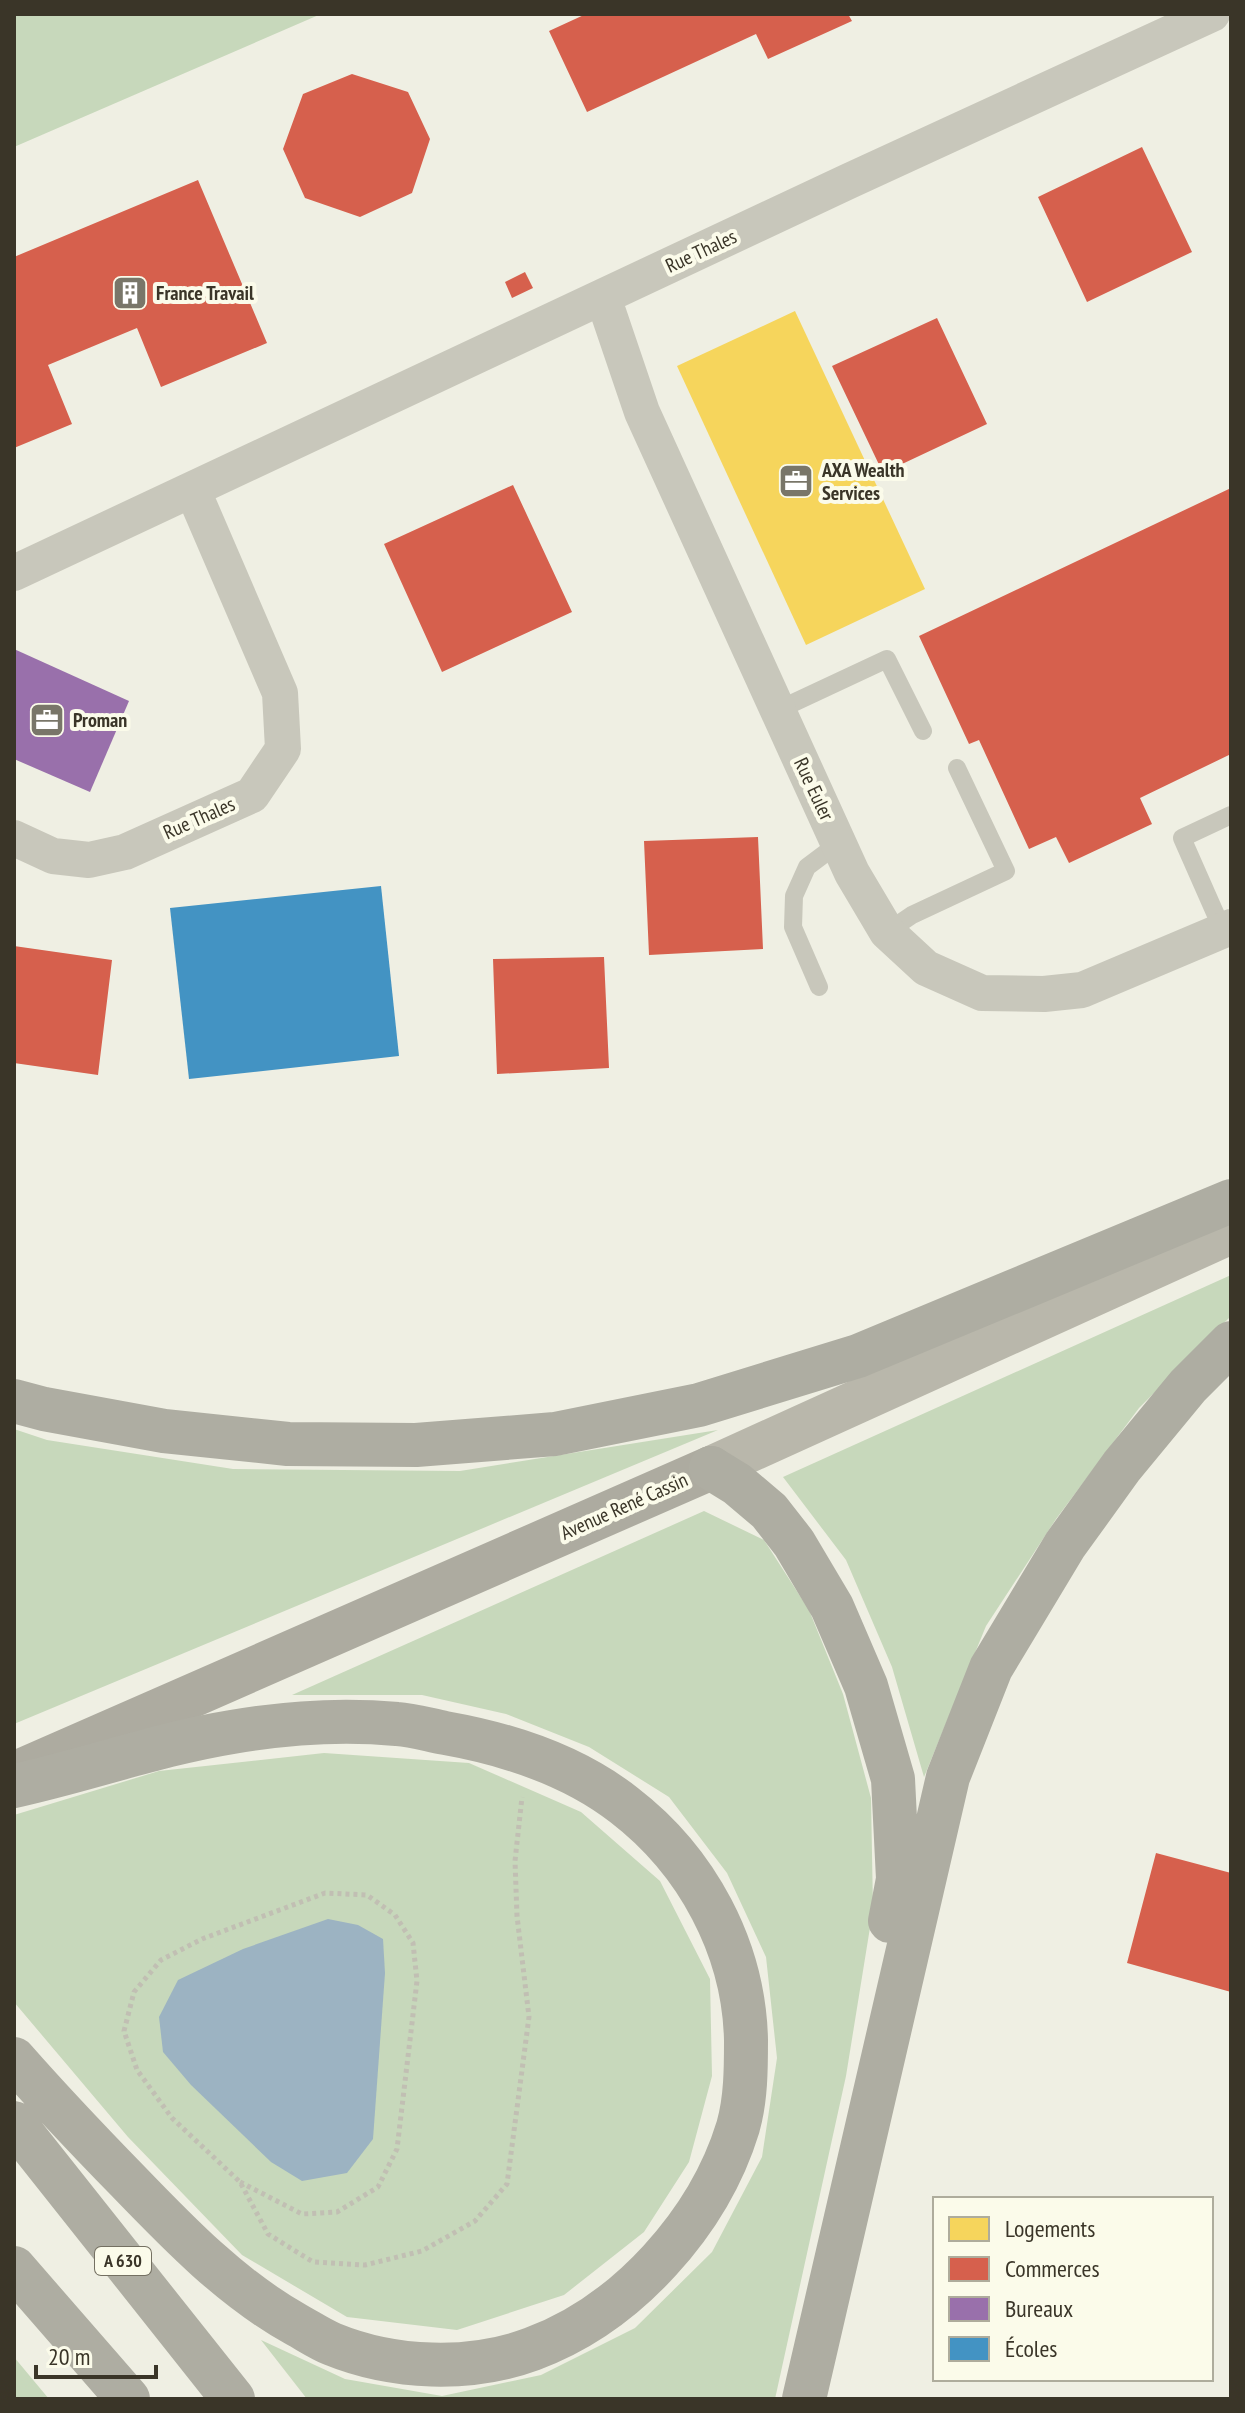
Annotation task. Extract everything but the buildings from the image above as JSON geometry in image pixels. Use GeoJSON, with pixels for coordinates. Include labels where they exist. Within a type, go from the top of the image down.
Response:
{"type":"FeatureCollection","features":[{"type":"Feature","properties":{"kind":"highway"},"geometry":{"type":"LineString","coordinates":[[14,1401],[164,1431],[288,1444],[416,1445],[555,1434],[699,1405],[858,1356],[1231,1201]]}},
{"type":"Feature","properties":{"kind":"highway"},"geometry":{"type":"LineString","coordinates":[[804,2399],[948,1777],[991,1668],[1065,1545],[1122,1466],[1188,1386],[1231,1343]]}},
{"type":"Feature","properties":{"kind":"highway"},"geometry":{"type":"LineString","coordinates":[[711,1468],[737,1484],[769,1511],[794,1543],[832,1607],[866,1686],[893,1779],[898,1879],[879,1979],[782,2399]]}},
{"type":"Feature","properties":{"kind":"highway"},"geometry":{"type":"LineString","coordinates":[[14,1786],[229,1732],[293,1724],[398,1724],[482,1740],[561,1767],[624,1805],[670,1849],[712,1906],[732,1954],[745,2007],[746,2069],[738,2126],[705,2203],[668,2254],[586,2322],[532,2349],[467,2364],[402,2363],[331,2344],[267,2308],[214,2266],[166,2221],[14,2059]]}},
{"type":"Feature","properties":{"kind":"highway","name":"A 630"},"geometry":{"type":"LineString","coordinates":[[14,2123],[233,2399]]}},
{"type":"Feature","properties":{"kind":"highway"},"geometry":{"type":"LineString","coordinates":[[14,2268],[128,2399]]}},
{"type":"Feature","properties":{"kind":"main road","name":"Avenue René Cassin"},"geometry":{"type":"LineString","coordinates":[[14,1774],[711,1468],[1231,1232]]}},
{"type":"Feature","properties":{"kind":"street","name":"Rue Thales"},"geometry":{"type":"LineString","coordinates":[[14,573],[1212,14]]}},
{"type":"Feature","properties":{"kind":"street","name":"Rue Euler"},"geometry":{"type":"LineString","coordinates":[[603,297],[642,412],[852,873],[887,932],[926,968],[982,993],[1044,994],[1082,990],[1227,929]]}},
{"type":"Feature","properties":{"kind":"street","name":"Rue Thales"},"geometry":{"type":"LineString","coordinates":[[14,838],[53,856],[89,860],[125,852],[252,795],[283,749],[280,693],[193,491]]}},
{"type":"Feature","properties":{"kind":"lane"},"geometry":{"type":"LineString","coordinates":[[778,710],[887,659],[923,731]]}},
{"type":"Feature","properties":{"kind":"lane"},"geometry":{"type":"LineString","coordinates":[[887,932],[912,915],[1006,871],[957,768]]}},
{"type":"Feature","properties":{"kind":"lane"},"geometry":{"type":"LineString","coordinates":[[1227,929],[1182,838],[1231,815]]}},
{"type":"Feature","properties":{"kind":"lane"},"geometry":{"type":"LineString","coordinates":[[819,987],[793,927],[794,896],[807,867],[839,843]]}},
{"type":"Feature","properties":{"kind":"path"},"geometry":{"type":"LineString","coordinates":[[240,2182],[302,2214],[337,2212],[378,2187],[397,2149],[417,1981],[413,1943],[395,1915],[367,1895],[325,1893],[202,1939],[161,1960],[134,1992],[124,2031],[137,2070],[172,2118],[240,2182],[268,2234],[313,2262],[365,2265],[422,2251],[475,2221],[507,2184],[529,2017],[517,1916],[515,1861],[526,1756]]}},
{"type":"Feature","properties":{"kind":"green space"},"geometry":{"type":"Polygon","coordinates":[[[14,14],[321,14],[14,147],[14,14]]]}},
{"type":"Feature","properties":{"kind":"green space"},"geometry":{"type":"Polygon","coordinates":[[[1231,1275],[1231,1316],[1139,1408],[1056,1519],[986,1626],[924,1777],[892,1667],[846,1560],[783,1477],[1231,1275]]]}},
{"type":"Feature","properties":{"kind":"green space"},"geometry":{"type":"Polygon","coordinates":[[[14,1429],[47,1440],[233,1469],[460,1471],[718,1430],[14,1724],[14,1429]]]}},
{"type":"Feature","properties":{"kind":"green space"},"geometry":{"type":"Polygon","coordinates":[[[704,1511],[764,1540],[809,1610],[843,1694],[871,1798],[873,1909],[846,2076],[775,2399],[307,2399],[261,2340],[345,2379],[442,2396],[541,2375],[635,2328],[712,2252],[762,2157],[777,2058],[766,1957],[727,1873],[669,1797],[589,1747],[506,1714],[422,1695],[292,1695],[704,1511]]]}},
{"type":"Feature","properties":{"kind":"green space"},"geometry":{"type":"Polygon","coordinates":[[[324,1753],[469,1763],[581,1812],[660,1881],[710,1979],[712,2076],[689,2162],[644,2232],[564,2295],[457,2330],[347,2317],[242,2255],[128,2137],[14,2002],[14,1815],[159,1771],[324,1753]]]}},
{"type":"Feature","properties":{"kind":"green space"},"geometry":{"type":"Polygon","coordinates":[[[14,2357],[49,2399],[14,2399],[14,2357]]]}},
{"type":"Feature","properties":{"kind":"water"},"geometry":{"type":"Polygon","coordinates":[[[328,1919],[358,1925],[383,1939],[385,1973],[373,2139],[347,2173],[302,2181],[271,2162],[191,2085],[163,2052],[159,2017],[178,1980],[243,1949],[328,1919]]]}},
{"type":"Feature","properties":{"kind":"place","name":"France Travail"},"geometry":{"type":"Point","coordinates":[130,293]}},
{"type":"Feature","properties":{"kind":"place","name":"AXA Wealth Services"},"geometry":{"type":"Point","coordinates":[796,481]}},
{"type":"Feature","properties":{"kind":"place","name":"Proman"},"geometry":{"type":"Point","coordinates":[47,720]}}]}
